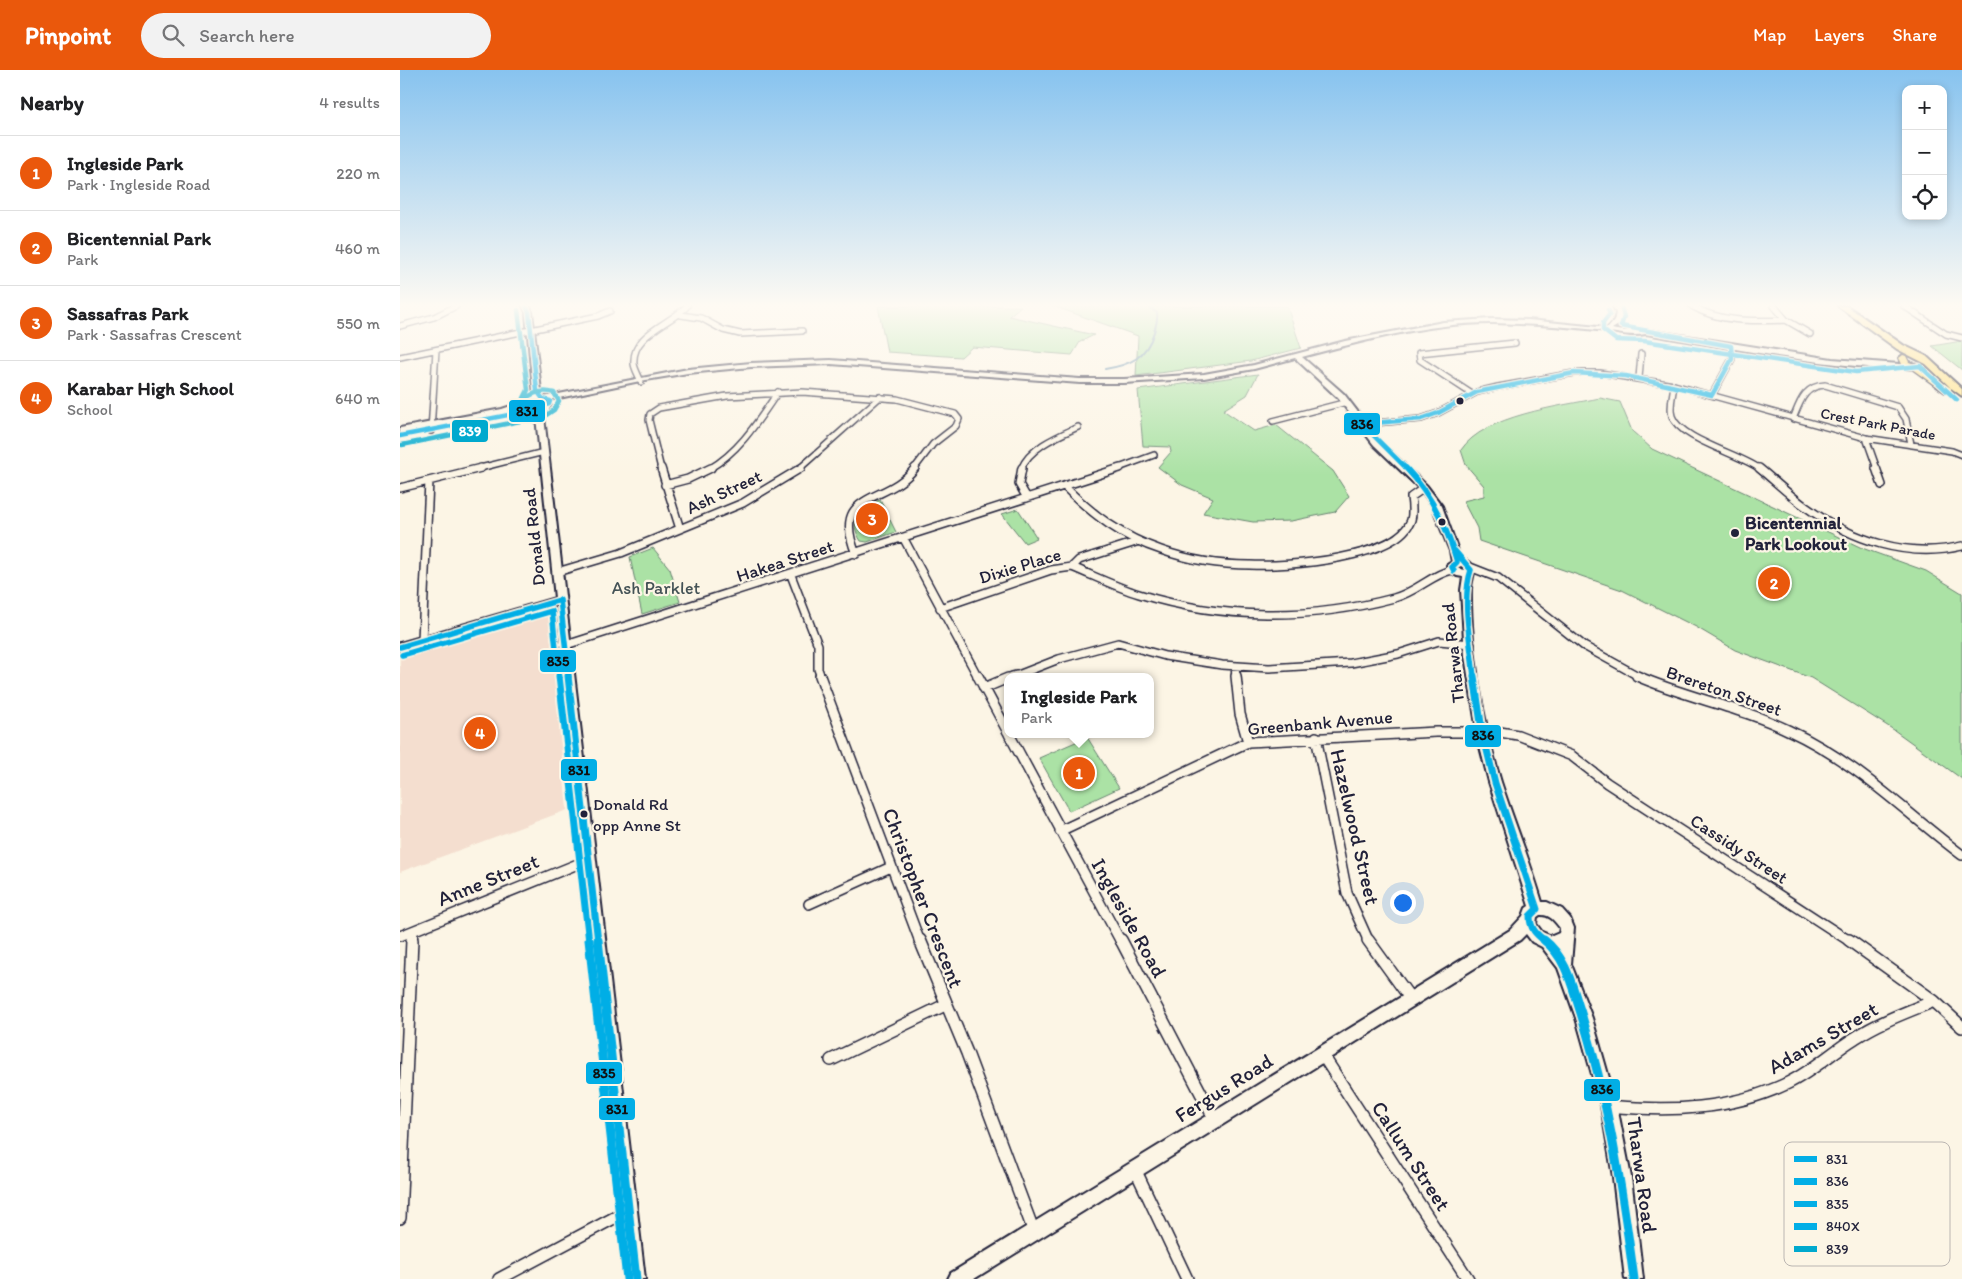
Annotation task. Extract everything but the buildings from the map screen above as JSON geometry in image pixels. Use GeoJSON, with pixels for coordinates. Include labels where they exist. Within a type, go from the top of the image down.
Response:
{"type":"FeatureCollection","features":[{"type":"Feature","properties":{"kind":"main road"},"geometry":{"type":"LineString","coordinates":[[1907,362],[1962,402]]}},
{"type":"Feature","properties":{"kind":"main road"},"geometry":{"type":"LineString","coordinates":[[1929,362],[1944,379],[1962,393]]}},
{"type":"Feature","properties":{"kind":"main road"},"geometry":{"type":"LineString","coordinates":[[1914,368],[1929,370],[1934,366]]}},
{"type":"Feature","properties":{"kind":"street"},"geometry":{"type":"LineString","coordinates":[[431,428],[435,362]]}},
{"type":"Feature","properties":{"kind":"street"},"geometry":{"type":"LineString","coordinates":[[531,406],[537,391],[534,362]]}},
{"type":"Feature","properties":{"kind":"street"},"geometry":{"type":"LineString","coordinates":[[634,362],[640,381]]}},
{"type":"Feature","properties":{"kind":"street"},"geometry":{"type":"LineString","coordinates":[[400,436],[688,371],[752,365],[820,362]]}},
{"type":"Feature","properties":{"kind":"street"},"geometry":{"type":"LineString","coordinates":[[836,362],[1084,382],[1204,376],[1272,362]]}},
{"type":"Feature","properties":{"kind":"street","name":"Tharwa Road"},"geometry":{"type":"LineString","coordinates":[[1304,362],[1347,402],[1377,443],[1424,488],[1436,506],[1462,569],[1466,588],[1470,644],[1482,731],[1490,765],[1539,913],[1530,928],[1564,964]]}},
{"type":"Feature","properties":{"kind":"street"},"geometry":{"type":"LineString","coordinates":[[1424,362],[1472,394]]}},
{"type":"Feature","properties":{"kind":"street"},"geometry":{"type":"LineString","coordinates":[[1639,378],[1640,362]]}},
{"type":"Feature","properties":{"kind":"street"},"geometry":{"type":"LineString","coordinates":[[1712,395],[1730,362]]}},
{"type":"Feature","properties":{"kind":"street"},"geometry":{"type":"LineString","coordinates":[[1850,362],[1914,368]]}},
{"type":"Feature","properties":{"kind":"street"},"geometry":{"type":"LineString","coordinates":[[1861,364],[1874,362]]}},
{"type":"Feature","properties":{"kind":"street","name":"Crest Park Parade"},"geometry":{"type":"LineString","coordinates":[[1362,424],[1420,419],[1438,413],[1472,394],[1498,386],[1574,373],[1600,373],[1674,385],[1866,438],[1911,444],[1962,455]]}},
{"type":"Feature","properties":{"kind":"street"},"geometry":{"type":"LineString","coordinates":[[1793,418],[1808,388],[1814,384],[1825,385],[1898,407],[1902,411],[1908,428],[1911,444]]}},
{"type":"Feature","properties":{"kind":"street"},"geometry":{"type":"LineString","coordinates":[[1674,385],[1670,414],[1674,422],[1690,433],[1748,461],[1790,496],[1818,515],[1863,538],[1903,550],[1940,552],[1962,546]]}},
{"type":"Feature","properties":{"kind":"street"},"geometry":{"type":"LineString","coordinates":[[537,391],[546,402]]}},
{"type":"Feature","properties":{"kind":"street"},"geometry":{"type":"LineString","coordinates":[[665,484],[700,475],[729,458],[778,392]]}},
{"type":"Feature","properties":{"kind":"street"},"geometry":{"type":"LineString","coordinates":[[680,529],[665,484],[649,420],[652,412],[668,405],[778,392],[838,393],[880,397],[947,410],[958,417],[958,422],[933,444],[908,477],[855,509],[850,515],[847,527],[856,554]]}},
{"type":"Feature","properties":{"kind":"street","name":"Ash Street"},"geometry":{"type":"LineString","coordinates":[[557,572],[621,553],[743,503],[795,472],[880,397]]}},
{"type":"Feature","properties":{"kind":"street"},"geometry":{"type":"LineString","coordinates":[[531,406],[540,417],[546,402]]}},
{"type":"Feature","properties":{"kind":"street"},"geometry":{"type":"LineString","coordinates":[[1273,421],[1322,406],[1347,402]]}},
{"type":"Feature","properties":{"kind":"street","name":"Donald Road"},"geometry":{"type":"LineString","coordinates":[[540,417],[636,1279]]}},
{"type":"Feature","properties":{"kind":"street"},"geometry":{"type":"LineString","coordinates":[[1027,498],[1019,484],[1020,471],[1029,456],[1052,439],[1078,426]]}},
{"type":"Feature","properties":{"kind":"street"},"geometry":{"type":"LineString","coordinates":[[400,431],[431,428]]}},
{"type":"Feature","properties":{"kind":"street"},"geometry":{"type":"LineString","coordinates":[[1866,438],[1882,485]]}},
{"type":"Feature","properties":{"kind":"street"},"geometry":{"type":"LineString","coordinates":[[400,488],[544,452]]}},
{"type":"Feature","properties":{"kind":"street","name":"Hakea Street"},"geometry":{"type":"LineString","coordinates":[[566,645],[904,539],[1138,462],[1154,455]]}},
{"type":"Feature","properties":{"kind":"street"},"geometry":{"type":"LineString","coordinates":[[422,640],[428,481]]}},
{"type":"Feature","properties":{"kind":"street"},"geometry":{"type":"LineString","coordinates":[[1064,486],[1096,517],[1136,542],[1201,559],[1234,564],[1268,565],[1321,562],[1379,546],[1396,537],[1411,520],[1411,497],[1424,488]]}},
{"type":"Feature","properties":{"kind":"street","name":"Ingleside Road"},"geometry":{"type":"LineString","coordinates":[[904,539],[1004,726]]}},
{"type":"Feature","properties":{"kind":"street","name":"Dixie Place"},"geometry":{"type":"LineString","coordinates":[[940,608],[1051,570],[1072,567],[1079,560],[1136,542]]}},
{"type":"Feature","properties":{"kind":"street"},"geometry":{"type":"LineString","coordinates":[[1072,567],[1128,590],[1177,604],[1216,610],[1283,614],[1342,610],[1386,600],[1419,589],[1438,573],[1462,569]]}},
{"type":"Feature","properties":{"kind":"street","name":"Brereton Street"},"geometry":{"type":"LineString","coordinates":[[1462,569],[1494,575],[1552,622],[1602,657],[1639,676],[1688,695],[1771,722],[1825,749],[1874,782],[1928,830],[1962,855]]}},
{"type":"Feature","properties":{"kind":"street","name":"Christopher Crescent"},"geometry":{"type":"LineString","coordinates":[[791,575],[818,645],[818,669],[821,678],[891,867],[945,1005],[967,1053],[1034,1232]]}},
{"type":"Feature","properties":{"kind":"street"},"geometry":{"type":"LineString","coordinates":[[400,647],[560,600]]}},
{"type":"Feature","properties":{"kind":"street"},"geometry":{"type":"LineString","coordinates":[[1023,673],[1067,657],[1118,643],[1165,656],[1235,666],[1270,668],[1328,666],[1374,659],[1439,641],[1470,644]]}},
{"type":"Feature","properties":{"kind":"street"},"geometry":{"type":"LineString","coordinates":[[1235,666],[1238,696],[1248,742]]}},
{"type":"Feature","properties":{"kind":"street"},"geometry":{"type":"LineString","coordinates":[[984,688],[1004,680]]}},
{"type":"Feature","properties":{"kind":"street","name":"Greenbank Avenue"},"geometry":{"type":"LineString","coordinates":[[1060,831],[1248,742],[1316,737],[1482,731]]}},
{"type":"Feature","properties":{"kind":"street","name":"Cassidy Street"},"geometry":{"type":"LineString","coordinates":[[1482,731],[1525,737],[1572,756],[1615,788],[1795,904],[1934,1001],[1962,1027]]}},
{"type":"Feature","properties":{"kind":"street","name":"Hazelwood Street"},"geometry":{"type":"LineString","coordinates":[[1316,737],[1347,893],[1366,938],[1410,998]]}},
{"type":"Feature","properties":{"kind":"street","name":"Ingleside Road"},"geometry":{"type":"LineString","coordinates":[[1011,738],[1172,1035],[1215,1120]]}},
{"type":"Feature","properties":{"kind":"street","name":"Anne Street"},"geometry":{"type":"LineString","coordinates":[[400,936],[590,859]]}},
{"type":"Feature","properties":{"kind":"street"},"geometry":{"type":"LineString","coordinates":[[809,904],[891,867]]}},
{"type":"Feature","properties":{"kind":"street","name":"Tharwa Road"},"geometry":{"type":"LineString","coordinates":[[1539,913],[1565,922],[1567,928],[1564,938],[1564,964],[1584,1018],[1609,1106],[1622,1176],[1634,1279]]}},
{"type":"Feature","properties":{"kind":"street","name":"Fergus Road"},"geometry":{"type":"LineString","coordinates":[[957,1279],[1515,935],[1539,913]]}},
{"type":"Feature","properties":{"kind":"street"},"geometry":{"type":"LineString","coordinates":[[400,1218],[404,1092],[413,930]]}},
{"type":"Feature","properties":{"kind":"street"},"geometry":{"type":"LineString","coordinates":[[1515,935],[1557,942],[1564,938]]}},
{"type":"Feature","properties":{"kind":"street","name":"Adams Street"},"geometry":{"type":"LineString","coordinates":[[1609,1106],[1648,1111],[1699,1108],[1745,1099],[1789,1082],[1865,1031],[1934,1001]]}},
{"type":"Feature","properties":{"kind":"street"},"geometry":{"type":"LineString","coordinates":[[831,1060],[945,1005]]}},
{"type":"Feature","properties":{"kind":"street","name":"Callum Street"},"geometry":{"type":"LineString","coordinates":[[1322,1054],[1468,1279]]}},
{"type":"Feature","properties":{"kind":"street"},"geometry":{"type":"LineString","coordinates":[[1135,1169],[1187,1279]]}},
{"type":"Feature","properties":{"kind":"street"},"geometry":{"type":"LineString","coordinates":[[499,1279],[629,1210]]}},
{"type":"Feature","properties":{"kind":"shaded area"},"geometry":{"type":"Polygon","coordinates":[[[548,611],[567,810],[400,872],[400,656],[548,611]]]}},
{"type":"Feature","properties":{"kind":"green space"},"geometry":{"type":"Polygon","coordinates":[[[1137,362],[1240,362],[1136,376],[1137,362]]]}},
{"type":"Feature","properties":{"kind":"green space"},"geometry":{"type":"Polygon","coordinates":[[[1953,362],[1962,362],[1962,370],[1953,362]]]}},
{"type":"Feature","properties":{"kind":"green space"},"geometry":{"type":"Polygon","coordinates":[[[1258,374],[1247,395],[1223,410],[1254,431],[1276,425],[1333,471],[1349,496],[1335,512],[1291,521],[1253,522],[1203,513],[1213,498],[1182,485],[1158,467],[1171,452],[1170,447],[1143,446],[1138,390],[1258,374]]]}},
{"type":"Feature","properties":{"kind":"green space"},"geometry":{"type":"Polygon","coordinates":[[[1600,398],[1620,402],[1632,431],[1652,449],[1862,548],[1926,571],[1962,593],[1962,779],[1894,730],[1811,678],[1735,650],[1696,627],[1622,590],[1479,541],[1477,528],[1463,501],[1484,496],[1484,486],[1466,465],[1461,450],[1472,438],[1487,428],[1505,420],[1545,409],[1600,398]]]}},
{"type":"Feature","properties":{"kind":"green space"},"geometry":{"type":"Polygon","coordinates":[[[880,500],[896,532],[867,542],[861,541],[856,528],[858,516],[866,507],[880,500]]]}},
{"type":"Feature","properties":{"kind":"green space"},"geometry":{"type":"Polygon","coordinates":[[[1018,509],[1037,538],[1025,543],[1002,514],[1018,509]]]}},
{"type":"Feature","properties":{"kind":"green space","name":"Ash Parklet"},"geometry":{"type":"Polygon","coordinates":[[[653,548],[670,569],[680,602],[642,614],[630,557],[653,548]]]}},
{"type":"Feature","properties":{"kind":"green space"},"geometry":{"type":"Polygon","coordinates":[[[1088,738],[1119,788],[1069,811],[1039,758],[1088,738]]]}},
{"type":"Feature","properties":{"kind":"waterway"},"geometry":{"type":"LineString","coordinates":[[1105,369],[1128,362]]}},
{"type":"Feature","properties":{"kind":"transit line","name":"839"},"geometry":{"type":"LineString","coordinates":[[524,398],[528,390],[525,362]]}},
{"type":"Feature","properties":{"kind":"transit line","name":"831"},"geometry":{"type":"LineString","coordinates":[[400,436],[539,409],[549,404],[550,401],[543,399],[537,391],[534,362]]}},
{"type":"Feature","properties":{"kind":"transit line","name":"836"},"geometry":{"type":"LineString","coordinates":[[1454,571],[1452,567],[1457,562],[1448,534],[1436,508],[1420,484],[1362,424],[1421,419],[1438,413],[1477,392],[1574,373],[1626,376],[1712,395],[1730,362]]}},
{"type":"Feature","properties":{"kind":"transit line","name":"840X"},"geometry":{"type":"LineString","coordinates":[[1790,362],[1856,372],[1885,371],[1920,366],[1957,400]]}},
{"type":"Feature","properties":{"kind":"transit line","name":"839"},"geometry":{"type":"LineString","coordinates":[[402,445],[545,416],[554,410],[559,401],[554,393],[541,391],[532,393],[521,402]]}},
{"type":"Feature","properties":{"kind":"transit line","name":"836"},"geometry":{"type":"LineString","coordinates":[[1455,551],[1471,570],[1467,582],[1467,602],[1474,676],[1482,730],[1495,783],[1537,909],[1530,916],[1531,928],[1555,950],[1565,968],[1597,1068],[1619,1173],[1634,1279]]}},
{"type":"Feature","properties":{"kind":"transit line","name":"831"},"geometry":{"type":"LineString","coordinates":[[560,600],[636,1279]]}},
{"type":"Feature","properties":{"kind":"transit line","name":"831"},"geometry":{"type":"LineString","coordinates":[[400,647],[560,600]]}},
{"type":"Feature","properties":{"kind":"transit line","name":"835"},"geometry":{"type":"LineString","coordinates":[[402,655],[552,611],[627,1279]]}},
{"type":"Feature","properties":{"kind":"place","name":"Sassafras Park"},"geometry":{"type":"Point","coordinates":[872,519]}},
{"type":"Feature","properties":{"kind":"place","name":"Bicentennial Park Lookout"},"geometry":{"type":"Point","coordinates":[1735,533]}},
{"type":"Feature","properties":{"kind":"place","name":"Bicentennial Park"},"geometry":{"type":"Point","coordinates":[1774,583]}},
{"type":"Feature","properties":{"kind":"place","name":"Karabar High School"},"geometry":{"type":"Point","coordinates":[480,733]}},
{"type":"Feature","properties":{"kind":"place","name":"Ingleside Park"},"geometry":{"type":"Point","coordinates":[1079,773]}},
{"type":"Feature","properties":{"kind":"place","name":"Donald Rd opp Anne St"},"geometry":{"type":"Point","coordinates":[584,814]}}]}
